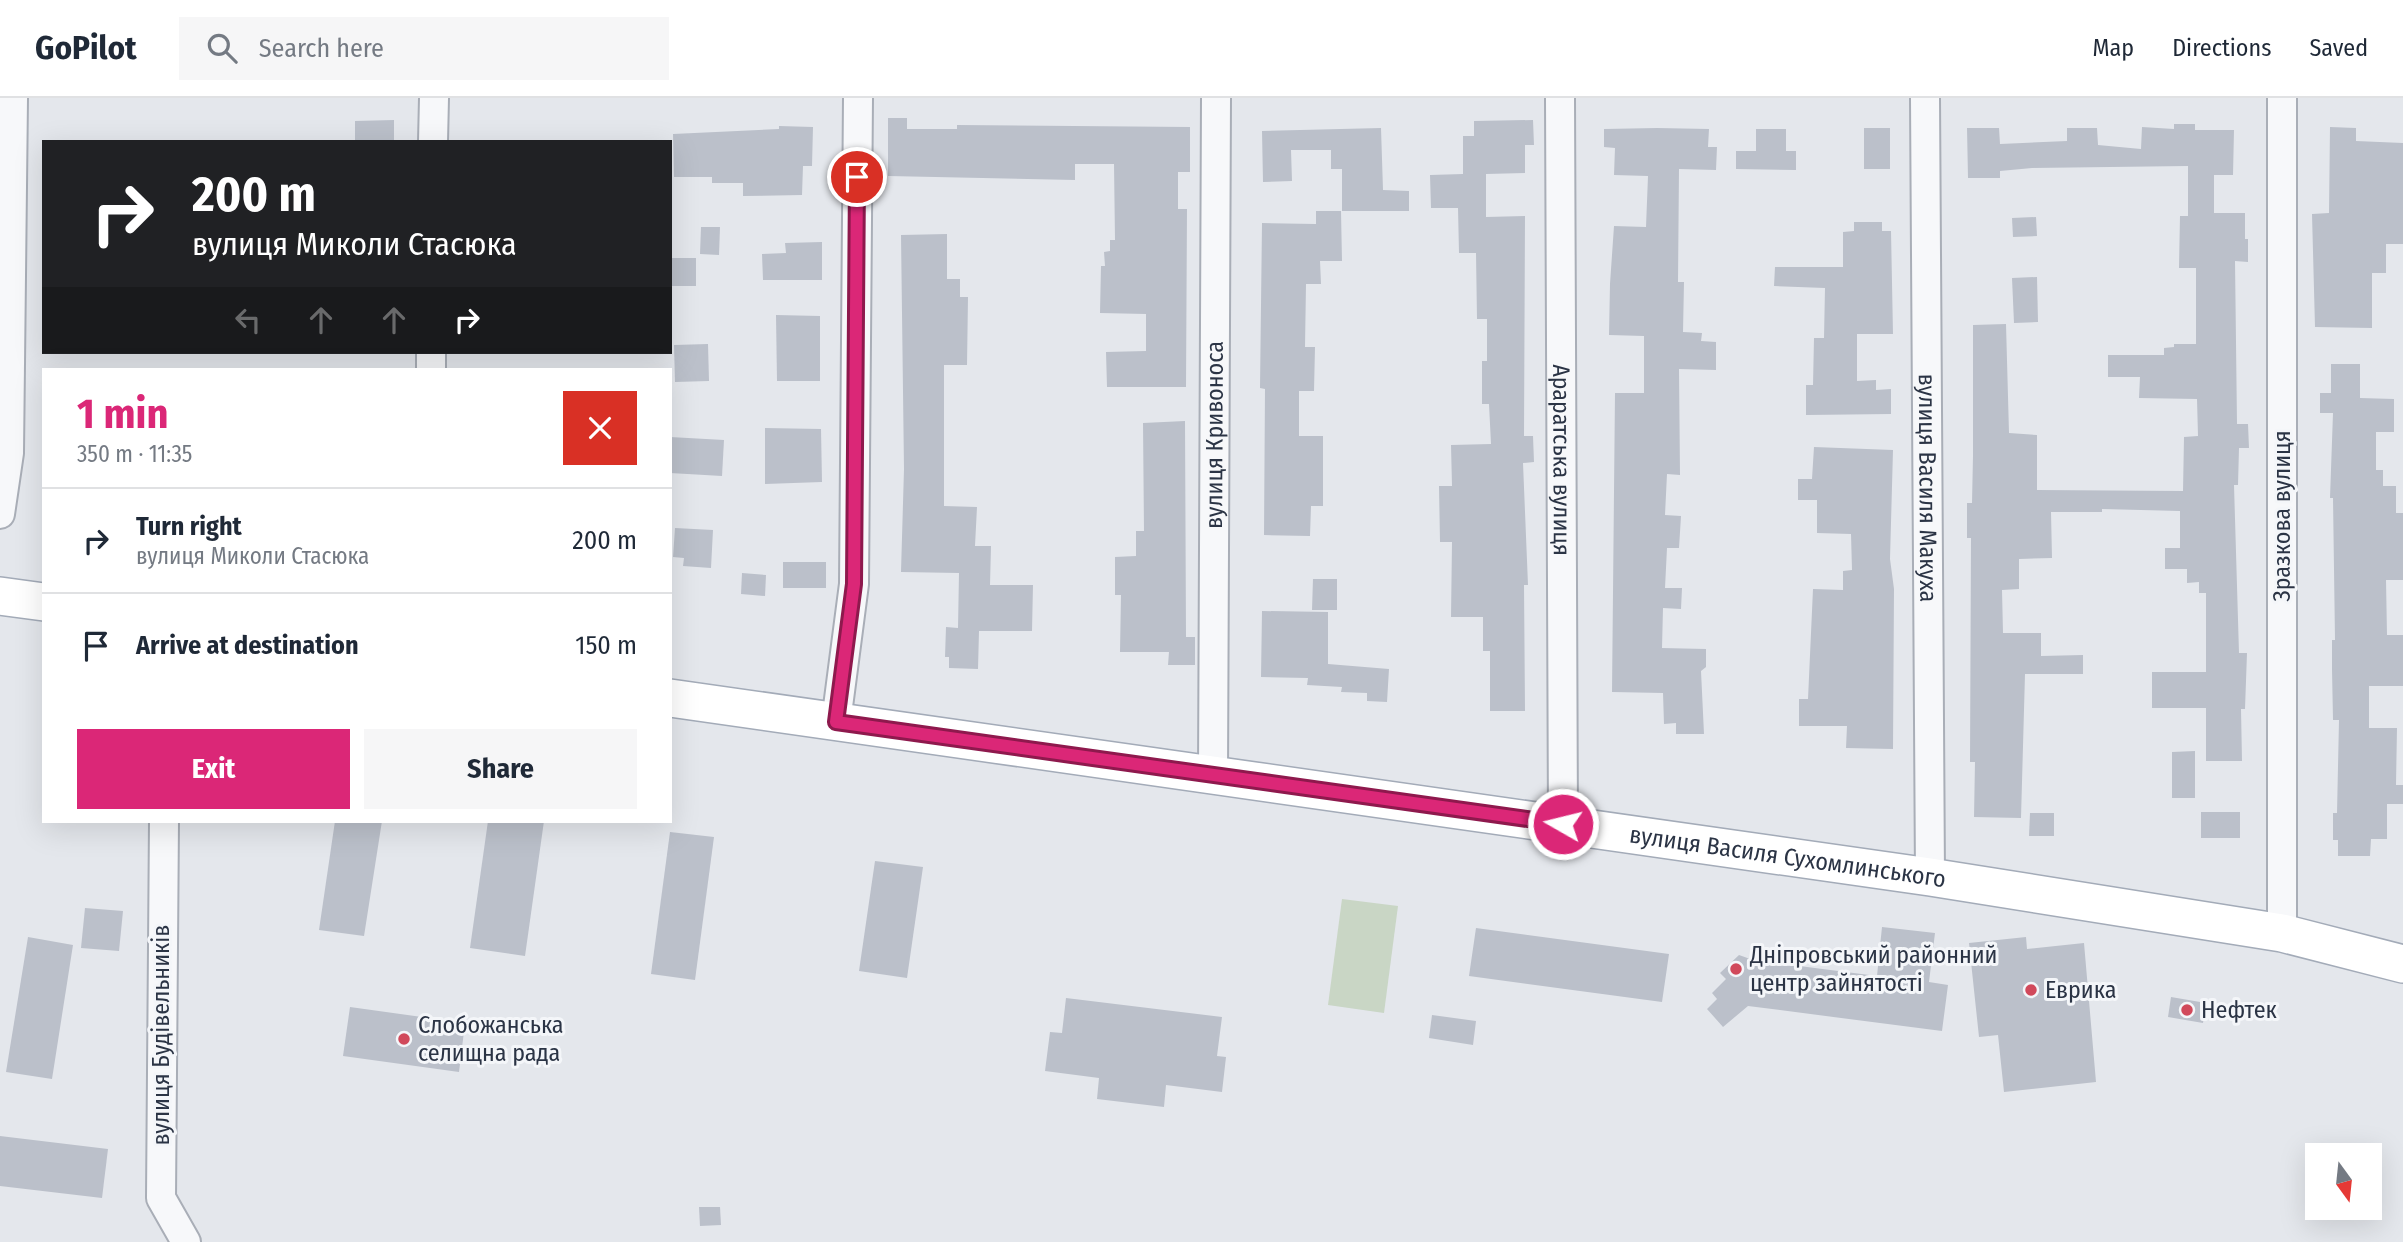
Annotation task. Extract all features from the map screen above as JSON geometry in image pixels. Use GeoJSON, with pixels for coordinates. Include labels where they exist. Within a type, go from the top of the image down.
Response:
{"type":"FeatureCollection","features":[{"type":"Feature","properties":{"kind":"main road"},"geometry":{"type":"LineString","coordinates":[[0,596],[42,603]]}},
{"type":"Feature","properties":{"kind":"main road","name":"вулиця Василя Сухомлинського"},"geometry":{"type":"LineString","coordinates":[[672,698],[1930,877],[2282,933],[2403,964]]}},
{"type":"Feature","properties":{"kind":"street"},"geometry":{"type":"LineString","coordinates":[[0,514],[9,453],[13,98]]}},
{"type":"Feature","properties":{"kind":"street"},"geometry":{"type":"LineString","coordinates":[[433,98],[433,140]]}},
{"type":"Feature","properties":{"kind":"street"},"geometry":{"type":"LineString","coordinates":[[836,722],[854,584],[858,98]]}},
{"type":"Feature","properties":{"kind":"street","name":"вулиця Кривоноса"},"geometry":{"type":"LineString","coordinates":[[1213,775],[1216,98]]}},
{"type":"Feature","properties":{"kind":"street","name":"Араратська вулиця"},"geometry":{"type":"LineString","coordinates":[[1560,98],[1563,824]]}},
{"type":"Feature","properties":{"kind":"street","name":"вулиця Василя Макуха"},"geometry":{"type":"LineString","coordinates":[[1924,98],[1930,877]]}},
{"type":"Feature","properties":{"kind":"street","name":"Зразкова вулиця"},"geometry":{"type":"LineString","coordinates":[[2282,98],[2282,933]]}},
{"type":"Feature","properties":{"kind":"street","name":"вулиця Будівельників"},"geometry":{"type":"LineString","coordinates":[[164,823],[161,1198],[186,1242]]}},
{"type":"Feature","properties":{"kind":"green space"},"geometry":{"type":"Polygon","coordinates":[[[1342,899],[1398,906],[1384,1013],[1328,1005],[1342,899]]]}},
{"type":"Feature","properties":{"kind":"building"},"geometry":{"type":"Polygon","coordinates":[[[888,118],[907,118],[907,129],[957,129],[957,125],[1190,127],[1190,172],[1178,172],[1178,209],[1187,209],[1186,387],[1107,387],[1106,352],[1146,351],[1146,314],[1100,313],[1101,266],[1105,266],[1104,252],[1110,251],[1110,240],[1115,240],[1114,164],[1075,164],[1075,180],[888,176],[888,118]]]}},
{"type":"Feature","properties":{"kind":"building"},"geometry":{"type":"Polygon","coordinates":[[[394,120],[394,140],[355,140],[355,121],[394,120]]]}},
{"type":"Feature","properties":{"kind":"building"},"geometry":{"type":"Polygon","coordinates":[[[1533,120],[1534,145],[1525,145],[1525,173],[1486,174],[1486,217],[1525,216],[1524,436],[1533,436],[1534,462],[1523,463],[1528,585],[1524,585],[1525,711],[1490,711],[1490,651],[1483,651],[1483,617],[1451,617],[1452,542],[1440,542],[1439,486],[1452,486],[1451,445],[1491,444],[1489,404],[1482,404],[1482,361],[1487,361],[1487,319],[1477,319],[1476,253],[1459,253],[1458,208],[1431,208],[1430,175],[1463,174],[1463,136],[1474,136],[1474,121],[1533,120]]]}},
{"type":"Feature","properties":{"kind":"building"},"geometry":{"type":"Polygon","coordinates":[[[2174,124],[2195,124],[2195,130],[2234,130],[2233,175],[2214,175],[2214,213],[2245,213],[2245,239],[2248,239],[2248,262],[2235,261],[2237,424],[2248,424],[2249,448],[2239,448],[2238,485],[2234,485],[2239,653],[2247,653],[2245,709],[2241,709],[2242,761],[2206,761],[2206,708],[2152,708],[2152,672],[2206,672],[2206,593],[2199,593],[2199,582],[2187,583],[2187,569],[2165,569],[2165,548],[2180,548],[2180,511],[2102,509],[2102,512],[2051,512],[2052,558],[2019,559],[2019,589],[2002,590],[2003,633],[2041,633],[2041,656],[2083,655],[2083,674],[2025,674],[2021,818],[1974,817],[1975,762],[1970,762],[1971,538],[1967,538],[1967,503],[1972,503],[1973,325],[2006,324],[2009,433],[2037,435],[2037,490],[2183,491],[2184,437],[2198,436],[2197,399],[2139,398],[2140,377],[2108,377],[2108,355],[2164,355],[2164,348],[2174,347],[2174,344],[2196,344],[2196,268],[2179,268],[2180,216],[2188,216],[2188,166],[2032,168],[2000,171],[2000,178],[1968,178],[1967,128],[1999,128],[2000,144],[2067,141],[2067,128],[2097,128],[2098,145],[2141,149],[2142,127],[2174,129],[2174,124]]]}},
{"type":"Feature","properties":{"kind":"building"},"geometry":{"type":"Polygon","coordinates":[[[779,126],[813,127],[812,166],[803,166],[802,195],[743,196],[743,183],[712,183],[712,177],[674,177],[673,134],[779,129],[779,126]]]}},
{"type":"Feature","properties":{"kind":"building"},"geometry":{"type":"Polygon","coordinates":[[[2330,127],[2356,128],[2356,141],[2403,143],[2403,244],[2386,244],[2386,273],[2372,273],[2372,328],[2315,327],[2312,214],[2329,213],[2330,127]]]}},
{"type":"Feature","properties":{"kind":"building"},"geometry":{"type":"Polygon","coordinates":[[[1381,128],[1383,190],[1409,191],[1409,211],[1342,211],[1342,169],[1331,169],[1331,150],[1291,150],[1292,181],[1263,182],[1262,131],[1381,128]]]}},
{"type":"Feature","properties":{"kind":"building"},"geometry":{"type":"Polygon","coordinates":[[[1864,128],[1890,128],[1890,169],[1864,169],[1864,128]]]}},
{"type":"Feature","properties":{"kind":"building"},"geometry":{"type":"Polygon","coordinates":[[[1604,129],[1709,129],[1708,147],[1717,147],[1716,170],[1679,169],[1678,282],[1684,282],[1683,332],[1702,333],[1701,341],[1716,342],[1716,370],[1679,369],[1680,475],[1667,474],[1665,515],[1681,516],[1679,548],[1667,548],[1665,588],[1682,588],[1681,609],[1663,608],[1662,648],[1706,649],[1706,667],[1701,671],[1704,734],[1676,734],[1676,723],[1664,724],[1663,693],[1612,692],[1615,393],[1644,393],[1644,336],[1609,335],[1614,226],[1646,227],[1648,176],[1614,175],[1615,148],[1604,147],[1604,129]]]}},
{"type":"Feature","properties":{"kind":"building"},"geometry":{"type":"Polygon","coordinates":[[[1756,129],[1786,129],[1786,151],[1796,151],[1796,170],[1736,169],[1736,151],[1756,151],[1756,129]]]}},
{"type":"Feature","properties":{"kind":"building"},"geometry":{"type":"Polygon","coordinates":[[[1316,211],[1341,211],[1342,261],[1320,261],[1321,284],[1306,284],[1305,347],[1315,347],[1314,391],[1299,391],[1299,436],[1323,436],[1323,506],[1311,506],[1310,536],[1264,535],[1265,389],[1260,388],[1262,223],[1316,224],[1316,211]]]}},
{"type":"Feature","properties":{"kind":"building"},"geometry":{"type":"Polygon","coordinates":[[[2036,217],[2037,236],[2013,237],[2012,218],[2036,217]]]}},
{"type":"Feature","properties":{"kind":"building"},"geometry":{"type":"Polygon","coordinates":[[[1854,222],[1882,222],[1882,231],[1891,231],[1893,334],[1857,334],[1857,381],[1876,380],[1876,390],[1891,389],[1891,414],[1806,415],[1806,385],[1813,385],[1814,338],[1824,338],[1825,288],[1774,286],[1775,267],[1843,267],[1843,232],[1854,231],[1854,222]]]}},
{"type":"Feature","properties":{"kind":"building"},"geometry":{"type":"Polygon","coordinates":[[[701,227],[720,227],[719,255],[700,254],[701,227]]]}},
{"type":"Feature","properties":{"kind":"building"},"geometry":{"type":"Polygon","coordinates":[[[947,234],[947,279],[960,279],[960,297],[968,297],[967,365],[944,365],[944,506],[977,507],[975,546],[991,546],[990,585],[1033,585],[1032,631],[979,631],[978,669],[949,668],[949,657],[945,657],[946,627],[958,628],[959,573],[901,572],[904,469],[901,235],[947,234]]]}},
{"type":"Feature","properties":{"kind":"building"},"geometry":{"type":"Polygon","coordinates":[[[822,242],[822,280],[763,280],[762,254],[786,253],[785,243],[822,242]]]}},
{"type":"Feature","properties":{"kind":"building"},"geometry":{"type":"Polygon","coordinates":[[[672,258],[696,258],[696,286],[672,286],[672,258]]]}},
{"type":"Feature","properties":{"kind":"building"},"geometry":{"type":"Polygon","coordinates":[[[2037,277],[2038,322],[2014,323],[2012,278],[2037,277]]]}},
{"type":"Feature","properties":{"kind":"building"},"geometry":{"type":"Polygon","coordinates":[[[776,315],[820,316],[820,381],[777,381],[776,315]]]}},
{"type":"Feature","properties":{"kind":"building"},"geometry":{"type":"Polygon","coordinates":[[[708,344],[709,381],[675,382],[674,345],[708,344]]]}},
{"type":"Feature","properties":{"kind":"building"},"geometry":{"type":"Polygon","coordinates":[[[2331,364],[2360,364],[2360,398],[2394,399],[2394,432],[2376,432],[2376,470],[2383,470],[2383,486],[2396,486],[2396,513],[2403,513],[2403,580],[2386,580],[2387,635],[2403,635],[2403,686],[2369,686],[2369,728],[2397,728],[2396,785],[2403,785],[2403,804],[2387,804],[2387,839],[2371,839],[2370,856],[2338,856],[2338,840],[2333,840],[2333,813],[2337,813],[2339,720],[2333,720],[2332,669],[2332,640],[2335,640],[2333,498],[2330,498],[2333,413],[2320,413],[2320,393],[2331,393],[2331,364]]]}},
{"type":"Feature","properties":{"kind":"building"},"geometry":{"type":"Polygon","coordinates":[[[1185,421],[1186,637],[1195,637],[1195,665],[1168,665],[1169,652],[1120,652],[1121,595],[1115,595],[1115,557],[1136,556],[1136,531],[1144,531],[1143,423],[1185,421]]]}},
{"type":"Feature","properties":{"kind":"building"},"geometry":{"type":"Polygon","coordinates":[[[765,428],[821,429],[822,482],[765,484],[765,428]]]}},
{"type":"Feature","properties":{"kind":"building"},"geometry":{"type":"Polygon","coordinates":[[[672,437],[724,440],[722,476],[672,473],[672,437]]]}},
{"type":"Feature","properties":{"kind":"building"},"geometry":{"type":"Polygon","coordinates":[[[1814,447],[1893,450],[1890,559],[1894,589],[1893,749],[1846,748],[1847,726],[1799,726],[1799,699],[1808,699],[1813,589],[1843,590],[1843,571],[1852,570],[1851,534],[1817,533],[1817,500],[1798,500],[1798,479],[1812,479],[1814,447]]]}},
{"type":"Feature","properties":{"kind":"building"},"geometry":{"type":"Polygon","coordinates":[[[675,528],[713,530],[711,568],[683,566],[684,558],[673,557],[675,528]]]}},
{"type":"Feature","properties":{"kind":"building"},"geometry":{"type":"Polygon","coordinates":[[[783,562],[826,562],[826,588],[783,588],[783,562]]]}},
{"type":"Feature","properties":{"kind":"building"},"geometry":{"type":"Polygon","coordinates":[[[742,573],[766,575],[765,596],[741,594],[742,573]]]}},
{"type":"Feature","properties":{"kind":"building"},"geometry":{"type":"Polygon","coordinates":[[[1313,579],[1337,579],[1337,610],[1312,610],[1313,579]]]}},
{"type":"Feature","properties":{"kind":"building"},"geometry":{"type":"Polygon","coordinates":[[[1262,611],[1328,612],[1328,664],[1389,669],[1387,702],[1367,701],[1367,693],[1341,692],[1342,687],[1307,685],[1308,678],[1261,677],[1262,611]]]}},
{"type":"Feature","properties":{"kind":"building"},"geometry":{"type":"Polygon","coordinates":[[[2195,751],[2195,798],[2172,798],[2172,752],[2195,751]]]}},
{"type":"Feature","properties":{"kind":"building"},"geometry":{"type":"Polygon","coordinates":[[[2201,812],[2240,812],[2240,838],[2201,838],[2201,812]]]}},
{"type":"Feature","properties":{"kind":"building"},"geometry":{"type":"Polygon","coordinates":[[[2030,813],[2054,813],[2054,836],[2029,836],[2030,813]]]}},
{"type":"Feature","properties":{"kind":"building"},"geometry":{"type":"Polygon","coordinates":[[[335,823],[382,823],[364,936],[319,930],[335,823]]]}},
{"type":"Feature","properties":{"kind":"building"},"geometry":{"type":"Polygon","coordinates":[[[488,823],[544,823],[525,956],[470,948],[488,823]]]}},
{"type":"Feature","properties":{"kind":"building"},"geometry":{"type":"Polygon","coordinates":[[[670,832],[714,837],[695,980],[651,974],[670,832]]]}},
{"type":"Feature","properties":{"kind":"building"},"geometry":{"type":"Polygon","coordinates":[[[875,861],[923,867],[907,978],[859,971],[875,861]]]}},
{"type":"Feature","properties":{"kind":"building"},"geometry":{"type":"Polygon","coordinates":[[[85,908],[123,911],[119,951],[81,948],[85,908]]]}},
{"type":"Feature","properties":{"kind":"building"},"geometry":{"type":"Polygon","coordinates":[[[1882,927],[1935,933],[1929,982],[1948,985],[1942,1031],[1748,1006],[1723,1027],[1707,1009],[1717,999],[1712,993],[1726,979],[1720,973],[1739,955],[1753,960],[1877,976],[1882,927]]]}},
{"type":"Feature","properties":{"kind":"building"},"geometry":{"type":"Polygon","coordinates":[[[1476,928],[1669,954],[1662,1002],[1469,976],[1476,928]]]}},
{"type":"Feature","properties":{"kind":"building"},"geometry":{"type":"Polygon","coordinates":[[[28,937],[73,945],[52,1079],[6,1072],[28,937]]]}},
{"type":"Feature","properties":{"kind":"building","name":"Еврика"},"geometry":{"type":"Polygon","coordinates":[[[2026,937],[2027,949],[2084,943],[2096,1082],[2004,1092],[1998,1035],[1979,1037],[1969,943],[2026,937]]]}},
{"type":"Feature","properties":{"kind":"building","name":"Нефтек"},"geometry":{"type":"Polygon","coordinates":[[[2171,997],[2206,1003],[2203,1023],[2168,1017],[2171,997]]]}},
{"type":"Feature","properties":{"kind":"building"},"geometry":{"type":"Polygon","coordinates":[[[1066,998],[1222,1017],[1217,1056],[1226,1057],[1222,1092],[1166,1085],[1164,1107],[1097,1099],[1099,1078],[1045,1071],[1050,1032],[1062,1033],[1066,998]]]}},
{"type":"Feature","properties":{"kind":"building","name":"Слобожанська селищна рада"},"geometry":{"type":"Polygon","coordinates":[[[350,1007],[465,1023],[459,1072],[343,1056],[350,1007]]]}},
{"type":"Feature","properties":{"kind":"building"},"geometry":{"type":"Polygon","coordinates":[[[1432,1015],[1476,1021],[1473,1045],[1429,1038],[1432,1015]]]}},
{"type":"Feature","properties":{"kind":"building"},"geometry":{"type":"Polygon","coordinates":[[[0,1136],[108,1149],[102,1198],[0,1186],[0,1136]]]}},
{"type":"Feature","properties":{"kind":"building"},"geometry":{"type":"Polygon","coordinates":[[[699,1207],[720,1207],[721,1225],[700,1226],[699,1207]]]}},
{"type":"Feature","properties":{"kind":"place","name":"Дніпровський районний центр зайнятості"},"geometry":{"type":"Point","coordinates":[1736,969]}},
{"type":"Feature","properties":{"kind":"place","name":"Еврика"},"geometry":{"type":"Point","coordinates":[2031,990]}},
{"type":"Feature","properties":{"kind":"place","name":"Нефтек"},"geometry":{"type":"Point","coordinates":[2187,1010]}},
{"type":"Feature","properties":{"kind":"place","name":"Слобожанська селищна рада"},"geometry":{"type":"Point","coordinates":[404,1039]}},
{"type":"Feature","properties":{"kind":"route"},"geometry":{"type":"LineString","coordinates":[[857,177],[854,584],[836,722],[1563,824]]}}]}
